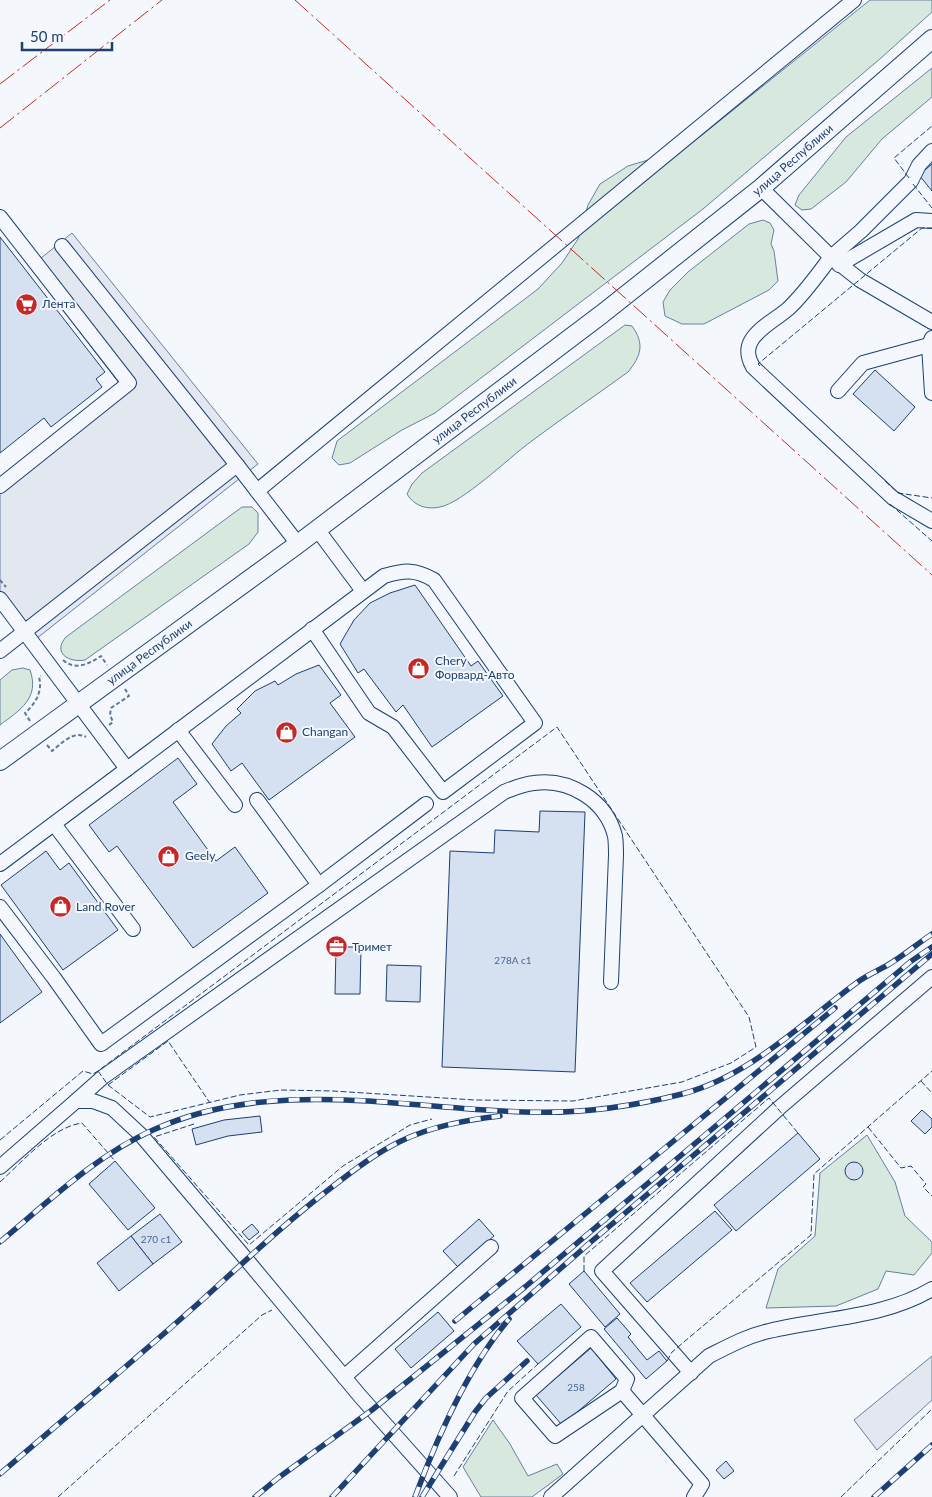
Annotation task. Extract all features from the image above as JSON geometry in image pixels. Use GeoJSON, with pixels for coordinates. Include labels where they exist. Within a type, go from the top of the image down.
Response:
{"type":"FeatureCollection","features":[{"type":"Feature","properties":{"kind":"main road","name":"улица Республики"},"geometry":{"type":"LineString","coordinates":[[0,761],[298,544],[602,314],[761,188],[932,39]]}},
{"type":"Feature","properties":{"kind":"lane"},"geometry":{"type":"LineString","coordinates":[[257,490],[854,0]]}},
{"type":"Feature","properties":{"kind":"lane"},"geometry":{"type":"LineString","coordinates":[[932,151],[919,165],[911,181],[861,231],[835,261],[788,309],[756,334],[748,350],[748,359],[752,367],[893,498],[932,521]]}},
{"type":"Feature","properties":{"kind":"lane"},"geometry":{"type":"LineString","coordinates":[[761,188],[835,261],[860,280],[932,322]]}},
{"type":"Feature","properties":{"kind":"lane"},"geometry":{"type":"LineString","coordinates":[[0,217],[129,383],[0,486]]}},
{"type":"Feature","properties":{"kind":"lane"},"geometry":{"type":"LineString","coordinates":[[835,261],[916,220],[932,221]]}},
{"type":"Feature","properties":{"kind":"lane"},"geometry":{"type":"LineString","coordinates":[[62,246],[298,544]]}},
{"type":"Feature","properties":{"kind":"lane"},"geometry":{"type":"LineString","coordinates":[[838,391],[863,363],[931,341],[932,393]]}},
{"type":"Feature","properties":{"kind":"lane"},"geometry":{"type":"LineString","coordinates":[[0,651],[237,465]]}},
{"type":"Feature","properties":{"kind":"lane"},"geometry":{"type":"LineString","coordinates":[[318,529],[363,591]]}},
{"type":"Feature","properties":{"kind":"lane"},"geometry":{"type":"LineString","coordinates":[[0,864],[54,824],[178,730],[312,629],[363,591],[384,576],[398,572],[412,571],[434,580],[536,723],[444,792],[393,727],[369,713],[312,629]]}},
{"type":"Feature","properties":{"kind":"lane"},"geometry":{"type":"LineString","coordinates":[[0,599],[127,769]]}},
{"type":"Feature","properties":{"kind":"lane"},"geometry":{"type":"LineString","coordinates":[[178,730],[235,805]]}},
{"type":"Feature","properties":{"kind":"lane"},"geometry":{"type":"LineString","coordinates":[[0,1167],[110,1072],[504,792],[521,785],[551,782],[566,785],[591,798],[600,806],[609,822],[615,836],[616,855],[611,982]]}},
{"type":"Feature","properties":{"kind":"lane"},"geometry":{"type":"LineString","coordinates":[[257,800],[319,885]]}},
{"type":"Feature","properties":{"kind":"lane"},"geometry":{"type":"LineString","coordinates":[[0,907],[101,1044],[319,885],[426,804]]}},
{"type":"Feature","properties":{"kind":"lane"},"geometry":{"type":"LineString","coordinates":[[54,824],[132,929]]}},
{"type":"Feature","properties":{"kind":"lane"},"geometry":{"type":"LineString","coordinates":[[690,1373],[602,1271],[779,1108],[932,977]]}},
{"type":"Feature","properties":{"kind":"lane"},"geometry":{"type":"LineString","coordinates":[[76,1101],[93,1101],[112,1108],[140,1135],[344,1377],[450,1497]]}},
{"type":"Feature","properties":{"kind":"lane"},"geometry":{"type":"LineString","coordinates":[[344,1377],[491,1247]]}},
{"type":"Feature","properties":{"kind":"lane"},"geometry":{"type":"LineString","coordinates":[[551,1497],[709,1356],[738,1341],[768,1331],[866,1313],[892,1306],[922,1295],[932,1289]]}},
{"type":"Feature","properties":{"kind":"lane"},"geometry":{"type":"LineString","coordinates":[[592,1337],[627,1378],[622,1391],[555,1436],[522,1398],[592,1337]]}},
{"type":"Feature","properties":{"kind":"lane"},"geometry":{"type":"LineString","coordinates":[[622,1391],[702,1484],[694,1497]]}},
{"type":"Feature","properties":{"kind":"path"},"geometry":{"type":"LineString","coordinates":[[63,660],[70,664],[82,665],[101,656]]}},
{"type":"Feature","properties":{"kind":"path"},"geometry":{"type":"LineString","coordinates":[[25,714],[36,701],[40,689],[39,678]]}},
{"type":"Feature","properties":{"kind":"path"},"geometry":{"type":"LineString","coordinates":[[113,722],[110,715],[111,708],[129,696]]}},
{"type":"Feature","properties":{"kind":"path"},"geometry":{"type":"LineString","coordinates":[[52,751],[74,735],[82,735],[89,740]]}},
{"type":"Feature","properties":{"kind":"shaded area"},"geometry":{"type":"Polygon","coordinates":[[[870,0],[932,0],[932,12],[881,58],[703,209],[435,413],[402,430],[350,463],[339,465],[332,458],[337,441],[538,289],[562,263],[578,239],[588,205],[600,184],[628,166],[668,154],[702,135],[870,0]]]}},
{"type":"Feature","properties":{"kind":"shaded area"},"geometry":{"type":"Polygon","coordinates":[[[932,68],[932,97],[882,139],[846,182],[811,209],[802,210],[795,205],[799,195],[846,137],[932,68]]]}},
{"type":"Feature","properties":{"kind":"shaded area"},"geometry":{"type":"Polygon","coordinates":[[[763,220],[770,223],[774,230],[771,244],[774,251],[778,281],[769,290],[704,324],[682,324],[665,316],[663,302],[670,290],[688,272],[749,224],[763,220]]]}},
{"type":"Feature","properties":{"kind":"shaded area"},"geometry":{"type":"Polygon","coordinates":[[[72,233],[258,464],[27,646],[0,611],[0,478],[119,383],[30,267],[72,233]]]}},
{"type":"Feature","properties":{"kind":"shaded area"},"geometry":{"type":"Polygon","coordinates":[[[625,325],[632,326],[640,344],[636,361],[628,372],[529,443],[473,489],[449,504],[430,508],[413,502],[407,494],[412,484],[422,473],[625,325]]]}},
{"type":"Feature","properties":{"kind":"shaded area"},"geometry":{"type":"Polygon","coordinates":[[[242,507],[252,507],[258,513],[258,532],[249,544],[85,660],[73,660],[64,656],[61,648],[66,637],[242,507]]]}},
{"type":"Feature","properties":{"kind":"shaded area"},"geometry":{"type":"Polygon","coordinates":[[[23,668],[30,670],[32,688],[30,696],[15,714],[0,725],[0,680],[12,670],[23,668]]]}},
{"type":"Feature","properties":{"kind":"shaded area"},"geometry":{"type":"Polygon","coordinates":[[[867,1135],[895,1182],[905,1216],[932,1242],[932,1253],[914,1275],[886,1271],[878,1289],[836,1306],[766,1308],[778,1269],[815,1236],[820,1173],[867,1135]]]}},
{"type":"Feature","properties":{"kind":"shaded area"},"geometry":{"type":"Polygon","coordinates":[[[932,1356],[932,1400],[877,1450],[854,1420],[932,1356]]]}},
{"type":"Feature","properties":{"kind":"shaded area"},"geometry":{"type":"Polygon","coordinates":[[[493,1420],[510,1444],[528,1476],[557,1464],[563,1474],[532,1497],[481,1497],[463,1467],[493,1420]]]}},
{"type":"Feature","properties":{"kind":"building"},"geometry":{"type":"Polygon","coordinates":[[[932,164],[932,191],[919,175],[932,164]]]}},
{"type":"Feature","properties":{"kind":"building","name":"Лента"},"geometry":{"type":"Polygon","coordinates":[[[0,237],[105,372],[96,379],[102,387],[51,427],[44,418],[0,453],[0,237]]]}},
{"type":"Feature","properties":{"kind":"building"},"geometry":{"type":"Polygon","coordinates":[[[875,370],[915,407],[894,431],[853,394],[875,370]]]}},
{"type":"Feature","properties":{"kind":"building","name":"Chery Форвард-Авто"},"geometry":{"type":"Polygon","coordinates":[[[415,585],[471,666],[478,661],[503,696],[432,747],[403,705],[396,712],[364,669],[358,673],[340,644],[354,620],[370,603],[390,593],[415,585]]]}},
{"type":"Feature","properties":{"kind":"building","name":"Changan"},"geometry":{"type":"Polygon","coordinates":[[[319,665],[341,695],[330,703],[355,737],[269,800],[242,763],[231,771],[212,744],[226,726],[241,713],[237,709],[255,691],[275,681],[278,685],[296,674],[319,665]]]}},
{"type":"Feature","properties":{"kind":"building","name":"Geely"},"geometry":{"type":"Polygon","coordinates":[[[178,758],[197,784],[173,802],[216,861],[235,847],[268,893],[193,948],[117,846],[109,852],[89,825],[178,758]]]}},
{"type":"Feature","properties":{"kind":"building"},"geometry":{"type":"Polygon","coordinates":[[[540,811],[585,812],[575,1072],[442,1067],[450,851],[494,853],[495,830],[539,832],[540,811]]]}},
{"type":"Feature","properties":{"kind":"building","name":"Land Rover"},"geometry":{"type":"Polygon","coordinates":[[[46,851],[60,870],[69,863],[118,930],[63,970],[1,885],[46,851]]]}},
{"type":"Feature","properties":{"kind":"building"},"geometry":{"type":"Polygon","coordinates":[[[0,934],[42,992],[0,1023],[0,934]]]}},
{"type":"Feature","properties":{"kind":"building"},"geometry":{"type":"Polygon","coordinates":[[[336,947],[361,947],[360,994],[335,994],[336,947]]]}},
{"type":"Feature","properties":{"kind":"building"},"geometry":{"type":"Polygon","coordinates":[[[387,965],[421,966],[420,1002],[386,1001],[387,965]]]}},
{"type":"Feature","properties":{"kind":"building"},"geometry":{"type":"Polygon","coordinates":[[[922,1110],[932,1119],[932,1127],[925,1134],[911,1121],[922,1110]]]}},
{"type":"Feature","properties":{"kind":"building"},"geometry":{"type":"Polygon","coordinates":[[[260,1116],[262,1132],[228,1136],[196,1145],[192,1129],[224,1120],[260,1116]]]}},
{"type":"Feature","properties":{"kind":"building"},"geometry":{"type":"Polygon","coordinates":[[[798,1133],[820,1159],[736,1231],[714,1205],[798,1133]]]}},
{"type":"Feature","properties":{"kind":"building"},"geometry":{"type":"Polygon","coordinates":[[[115,1161],[155,1208],[128,1230],[89,1184],[115,1161]]]}},
{"type":"Feature","properties":{"kind":"building"},"geometry":{"type":"Polygon","coordinates":[[[850,1162],[858,1162],[863,1167],[861,1178],[850,1180],[845,1175],[845,1167],[850,1162]]]}},
{"type":"Feature","properties":{"kind":"building"},"geometry":{"type":"Polygon","coordinates":[[[715,1211],[732,1230],[647,1302],[630,1283],[715,1211]]]}},
{"type":"Feature","properties":{"kind":"building"},"geometry":{"type":"Polygon","coordinates":[[[160,1214],[182,1242],[153,1264],[131,1236],[160,1214]]]}},
{"type":"Feature","properties":{"kind":"building"},"geometry":{"type":"Polygon","coordinates":[[[479,1219],[494,1236],[458,1267],[443,1251],[479,1219]]]}},
{"type":"Feature","properties":{"kind":"building"},"geometry":{"type":"Polygon","coordinates":[[[252,1224],[259,1232],[249,1240],[242,1232],[252,1224]]]}},
{"type":"Feature","properties":{"kind":"building"},"geometry":{"type":"Polygon","coordinates":[[[131,1236],[153,1264],[119,1291],[97,1263],[131,1236]]]}},
{"type":"Feature","properties":{"kind":"building"},"geometry":{"type":"Polygon","coordinates":[[[584,1271],[620,1314],[605,1327],[569,1284],[584,1271]]]}},
{"type":"Feature","properties":{"kind":"building"},"geometry":{"type":"Polygon","coordinates":[[[561,1304],[581,1327],[538,1364],[517,1341],[561,1304]]]}},
{"type":"Feature","properties":{"kind":"building"},"geometry":{"type":"Polygon","coordinates":[[[438,1312],[454,1331],[411,1368],[395,1349],[438,1312]]]}},
{"type":"Feature","properties":{"kind":"building"},"geometry":{"type":"Polygon","coordinates":[[[617,1318],[631,1334],[628,1337],[647,1360],[659,1351],[667,1361],[646,1379],[604,1329],[617,1318]]]}},
{"type":"Feature","properties":{"kind":"building"},"geometry":{"type":"Polygon","coordinates":[[[591,1348],[616,1379],[562,1425],[536,1395],[591,1348]]]}},
{"type":"Feature","properties":{"kind":"building"},"geometry":{"type":"Polygon","coordinates":[[[726,1461],[734,1471],[724,1479],[716,1470],[726,1461]]]}},
{"type":"Feature","properties":{"kind":"railway"},"geometry":{"type":"LineString","coordinates":[[0,1242],[92,1166],[132,1141],[153,1130],[197,1114],[243,1104],[289,1100],[336,1100],[524,1112],[563,1112],[643,1103],[682,1094],[706,1086],[752,1062],[794,1032],[858,981],[892,962],[932,934]]}},
{"type":"Feature","properties":{"kind":"railway"},"geometry":{"type":"LineString","coordinates":[[255,1497],[278,1478],[372,1410],[525,1287],[910,962],[932,947]]}},
{"type":"Feature","properties":{"kind":"railway"},"geometry":{"type":"LineString","coordinates":[[332,1497],[474,1344],[592,1241],[932,954]]}},
{"type":"Feature","properties":{"kind":"railway"},"geometry":{"type":"LineString","coordinates":[[455,1321],[835,1008]]}},
{"type":"Feature","properties":{"kind":"railway"},"geometry":{"type":"LineString","coordinates":[[0,1474],[176,1323],[282,1228],[357,1168],[392,1146],[425,1131],[462,1122],[500,1116]]}},
{"type":"Feature","properties":{"kind":"railway"},"geometry":{"type":"LineString","coordinates":[[415,1497],[433,1451],[467,1381],[494,1338],[509,1319]]}},
{"type":"Feature","properties":{"kind":"railway"},"geometry":{"type":"LineString","coordinates":[[422,1497],[475,1412],[486,1398],[527,1361]]}},
{"type":"Feature","properties":{"kind":"railway"},"geometry":{"type":"LineString","coordinates":[[874,1497],[932,1445]]}},
{"type":"Feature","properties":{"kind":"fence"},"geometry":{"type":"LineString","coordinates":[[909,178],[894,158],[932,126]]}},
{"type":"Feature","properties":{"kind":"fence"},"geometry":{"type":"LineString","coordinates":[[913,184],[932,208]]}},
{"type":"Feature","properties":{"kind":"fence"},"geometry":{"type":"LineString","coordinates":[[760,366],[758,364],[922,228],[932,228]]}},
{"type":"Feature","properties":{"kind":"fence"},"geometry":{"type":"LineString","coordinates":[[885,481],[898,493],[932,498]]}},
{"type":"Feature","properties":{"kind":"fence"},"geometry":{"type":"LineString","coordinates":[[890,504],[932,541]]}},
{"type":"Feature","properties":{"kind":"fence"},"geometry":{"type":"LineString","coordinates":[[0,1140],[83,1071],[93,1074],[98,1071],[557,727],[749,1017],[756,1047],[731,1063],[682,1082],[573,1101],[475,1100],[333,1091],[281,1090],[240,1095],[150,1117],[108,1085],[98,1071]]}},
{"type":"Feature","properties":{"kind":"fence"},"geometry":{"type":"LineString","coordinates":[[108,1085],[168,1041],[210,1103]]}},
{"type":"Feature","properties":{"kind":"fence"},"geometry":{"type":"LineString","coordinates":[[667,1361],[672,1352],[811,1235],[814,1174],[932,1071]]}},
{"type":"Feature","properties":{"kind":"fence"},"geometry":{"type":"LineString","coordinates":[[921,1081],[932,1093]]}},
{"type":"Feature","properties":{"kind":"fence"},"geometry":{"type":"LineString","coordinates":[[584,1271],[584,1256],[769,1098],[798,1133]]}},
{"type":"Feature","properties":{"kind":"fence"},"geometry":{"type":"LineString","coordinates":[[194,1124],[154,1137],[249,1245],[343,1166],[410,1125],[432,1119]]}},
{"type":"Feature","properties":{"kind":"fence"},"geometry":{"type":"LineString","coordinates":[[0,1182],[49,1138],[60,1131],[82,1123],[115,1161]]}},
{"type":"Feature","properties":{"kind":"fence"},"geometry":{"type":"LineString","coordinates":[[868,1127],[901,1168],[911,1166],[926,1184],[923,1187],[932,1196]]}},
{"type":"Feature","properties":{"kind":"fence"},"geometry":{"type":"LineString","coordinates":[[58,1497],[262,1315],[272,1310]]}},
{"type":"Feature","properties":{"kind":"fence"},"geometry":{"type":"LineString","coordinates":[[454,1476],[508,1391],[538,1364]]}},
{"type":"Feature","properties":{"kind":"fence"},"geometry":{"type":"LineString","coordinates":[[841,1497],[932,1409]]}},
{"type":"Feature","properties":{"kind":"power"},"geometry":{"type":"LineString","coordinates":[[0,84],[110,0]]}},
{"type":"Feature","properties":{"kind":"power"},"geometry":{"type":"LineString","coordinates":[[0,128],[162,0]]}},
{"type":"Feature","properties":{"kind":"power"},"geometry":{"type":"LineString","coordinates":[[295,0],[932,575]]}},
{"type":"Feature","properties":{"kind":"place","name":"Лента"},"geometry":{"type":"Point","coordinates":[26,304]}},
{"type":"Feature","properties":{"kind":"place","name":"Chery Форвард-Авто"},"geometry":{"type":"Point","coordinates":[419,668]}},
{"type":"Feature","properties":{"kind":"place","name":"Changan"},"geometry":{"type":"Point","coordinates":[286,732]}},
{"type":"Feature","properties":{"kind":"place","name":"Geely"},"geometry":{"type":"Point","coordinates":[169,856]}},
{"type":"Feature","properties":{"kind":"place","name":"Land Rover"},"geometry":{"type":"Point","coordinates":[60,907]}},
{"type":"Feature","properties":{"kind":"place","name":"Тримет"},"geometry":{"type":"Point","coordinates":[336,947]}}]}
